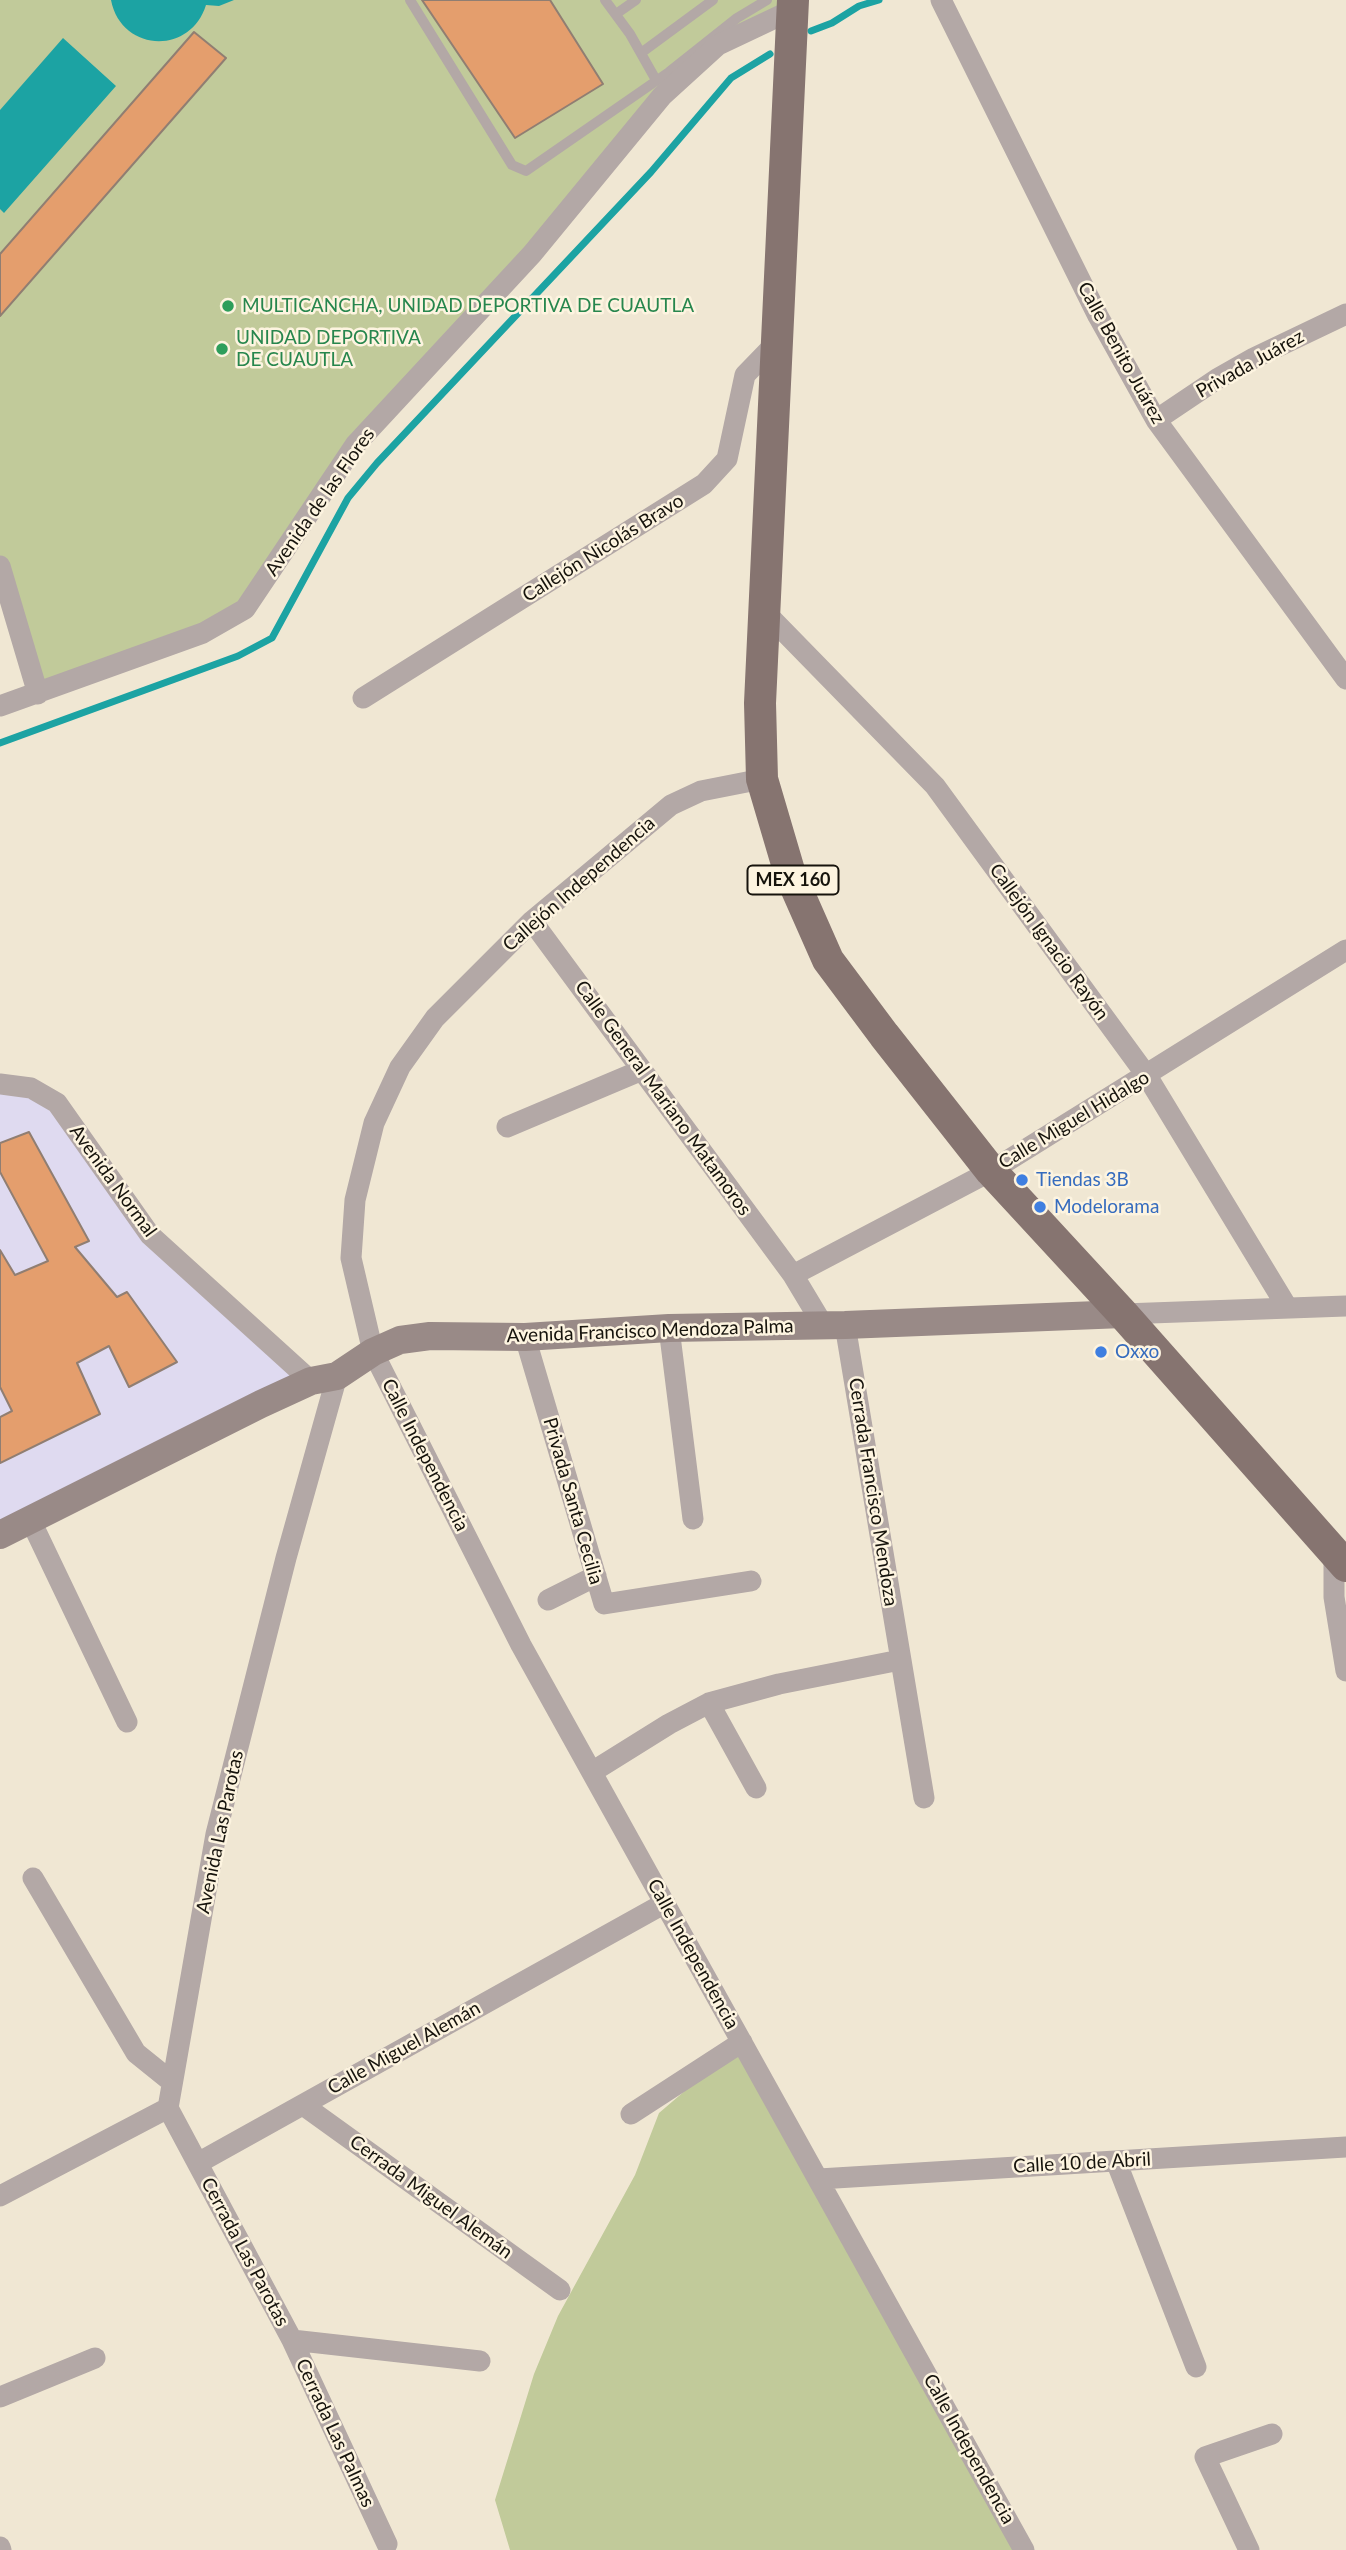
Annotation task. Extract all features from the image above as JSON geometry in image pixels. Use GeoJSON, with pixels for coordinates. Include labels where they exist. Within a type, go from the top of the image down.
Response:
{"type":"FeatureCollection","features":[{"type":"Feature","properties":{"kind":"main road","name":"MEX 160"},"geometry":{"type":"LineString","coordinates":[[784,3],[775,344],[760,703],[762,779],[790,874],[828,960],[991,1171],[1123,1314],[1340,1559]]}},
{"type":"Feature","properties":{"kind":"street","name":"Calle Benito Juárez"},"geometry":{"type":"LineString","coordinates":[[941,0],[1098,316],[1156,420],[1346,679]]}},
{"type":"Feature","properties":{"kind":"street","name":"Avenida de las Flores"},"geometry":{"type":"LineString","coordinates":[[0,706],[203,634],[245,609],[355,445],[532,254],[662,96],[719,45],[784,3]]}},
{"type":"Feature","properties":{"kind":"street","name":"Privada Juárez"},"geometry":{"type":"LineString","coordinates":[[1156,420],[1254,358],[1346,314]]}},
{"type":"Feature","properties":{"kind":"street","name":"Callejón Nicolás Bravo"},"geometry":{"type":"LineString","coordinates":[[363,698],[704,485],[727,459],[745,375],[775,344]]}},
{"type":"Feature","properties":{"kind":"street"},"geometry":{"type":"LineString","coordinates":[[0,566],[38,694]]}},
{"type":"Feature","properties":{"kind":"street","name":"Callejón Ignacio Rayón"},"geometry":{"type":"LineString","coordinates":[[765,612],[935,786],[1147,1076],[1287,1307]]}},
{"type":"Feature","properties":{"kind":"street","name":"Callejón Independencia"},"geometry":{"type":"LineString","coordinates":[[373,1352],[351,1258],[355,1200],[374,1124],[400,1066],[435,1018],[532,921],[671,805],[701,791],[762,779]]}},
{"type":"Feature","properties":{"kind":"street","name":"Calle General Mariano Matamoros"},"geometry":{"type":"LineString","coordinates":[[532,921],[793,1275],[834,1325]]}},
{"type":"Feature","properties":{"kind":"street","name":"Calle Miguel Hidalgo"},"geometry":{"type":"LineString","coordinates":[[793,1275],[991,1171],[1346,950]]}},
{"type":"Feature","properties":{"kind":"street"},"geometry":{"type":"LineString","coordinates":[[507,1127],[642,1070]]}},
{"type":"Feature","properties":{"kind":"street","name":"Avenida Normal"},"geometry":{"type":"LineString","coordinates":[[0,1084],[31,1088],[57,1103],[150,1236],[324,1379]]}},
{"type":"Feature","properties":{"kind":"street","name":"Avenida Francisco Mendoza Palma"},"geometry":{"type":"LineString","coordinates":[[0,1535],[400,1340],[430,1336],[525,1337],[669,1328],[834,1325],[1346,1306]]}},
{"type":"Feature","properties":{"kind":"street","name":"Cerrada Francisco Mendoza"},"geometry":{"type":"LineString","coordinates":[[834,1325],[900,1660],[924,1798]]}},
{"type":"Feature","properties":{"kind":"street"},"geometry":{"type":"LineString","coordinates":[[669,1328],[693,1519]]}},
{"type":"Feature","properties":{"kind":"street","name":"Privada Santa Cecilia"},"geometry":{"type":"LineString","coordinates":[[525,1337],[604,1604],[751,1581]]}},
{"type":"Feature","properties":{"kind":"street","name":"Calle Independencia"},"geometry":{"type":"LineString","coordinates":[[373,1352],[521,1645],[1024,2550]]}},
{"type":"Feature","properties":{"kind":"street","name":"Avenida Las Parotas"},"geometry":{"type":"LineString","coordinates":[[169,2108],[216,1834],[286,1558],[324,1379]]}},
{"type":"Feature","properties":{"kind":"street"},"geometry":{"type":"LineString","coordinates":[[30,1519],[128,1722]]}},
{"type":"Feature","properties":{"kind":"street"},"geometry":{"type":"LineString","coordinates":[[1340,1559],[1334,1597],[1346,1671]]}},
{"type":"Feature","properties":{"kind":"street"},"geometry":{"type":"LineString","coordinates":[[548,1600],[596,1576]]}},
{"type":"Feature","properties":{"kind":"street"},"geometry":{"type":"LineString","coordinates":[[592,1772],[709,1703],[779,1684],[900,1660]]}},
{"type":"Feature","properties":{"kind":"street"},"geometry":{"type":"LineString","coordinates":[[709,1703],[756,1788]]}},
{"type":"Feature","properties":{"kind":"street"},"geometry":{"type":"LineString","coordinates":[[33,1878],[136,2053],[172,2082]]}},
{"type":"Feature","properties":{"kind":"street","name":"Calle Miguel Alemán"},"geometry":{"type":"LineString","coordinates":[[198,2163],[665,1903]]}},
{"type":"Feature","properties":{"kind":"street"},"geometry":{"type":"LineString","coordinates":[[631,2114],[742,2042]]}},
{"type":"Feature","properties":{"kind":"street","name":"Cerrada Miguel Alemán"},"geometry":{"type":"LineString","coordinates":[[303,2105],[560,2290]]}},
{"type":"Feature","properties":{"kind":"street"},"geometry":{"type":"LineString","coordinates":[[0,2196],[169,2108],[198,2163]]}},
{"type":"Feature","properties":{"kind":"street","name":"Calle 10 de Abril"},"geometry":{"type":"LineString","coordinates":[[819,2179],[1346,2147]]}},
{"type":"Feature","properties":{"kind":"street"},"geometry":{"type":"LineString","coordinates":[[1115,2161],[1196,2367]]}},
{"type":"Feature","properties":{"kind":"street","name":"Cerrada Las Parotas"},"geometry":{"type":"LineString","coordinates":[[198,2163],[292,2340]]}},
{"type":"Feature","properties":{"kind":"street","name":"Cerrada Las Palmas"},"geometry":{"type":"LineString","coordinates":[[292,2340],[480,2361]]}},
{"type":"Feature","properties":{"kind":"street","name":"Cerrada Las Palmas"},"geometry":{"type":"LineString","coordinates":[[292,2340],[387,2544]]}},
{"type":"Feature","properties":{"kind":"street"},"geometry":{"type":"LineString","coordinates":[[0,2397],[95,2358]]}},
{"type":"Feature","properties":{"kind":"street"},"geometry":{"type":"LineString","coordinates":[[1249,2550],[1205,2457],[1272,2434]]}},
{"type":"Feature","properties":{"kind":"lane"},"geometry":{"type":"LineString","coordinates":[[410,0],[512,165],[526,170],[656,80],[737,18],[784,3]]}},
{"type":"Feature","properties":{"kind":"lane"},"geometry":{"type":"LineString","coordinates":[[605,0],[656,80]]}},
{"type":"Feature","properties":{"kind":"lane"},"geometry":{"type":"LineString","coordinates":[[615,14],[636,0]]}},
{"type":"Feature","properties":{"kind":"lane"},"geometry":{"type":"LineString","coordinates":[[641,53],[713,0]]}},
{"type":"Feature","properties":{"kind":"shaded area"},"geometry":{"type":"Polygon","coordinates":[[[0,1084],[57,1103],[150,1235],[311,1381],[0,1535],[0,1084]]]}},
{"type":"Feature","properties":{"kind":"green space","name":"UNIDAD DEPORTIVA DE CUAUTLA"},"geometry":{"type":"Polygon","coordinates":[[[0,0],[793,0],[719,45],[355,445],[245,609],[38,694],[0,566],[0,0]]]}},
{"type":"Feature","properties":{"kind":"green space"},"geometry":{"type":"Polygon","coordinates":[[[742,2042],[1024,2550],[510,2550],[495,2500],[534,2374],[558,2316],[635,2175],[659,2113],[742,2042]]]}},
{"type":"Feature","properties":{"kind":"water"},"geometry":{"type":"Polygon","coordinates":[[[111,0],[234,0],[219,6],[206,5],[198,22],[186,33],[172,40],[156,41],[141,38],[128,30],[117,17],[111,0]]]}},
{"type":"Feature","properties":{"kind":"water"},"geometry":{"type":"Polygon","coordinates":[[[63,38],[116,86],[4,213],[0,209],[0,110],[63,38]]]}},
{"type":"Feature","properties":{"kind":"building"},"geometry":{"type":"Polygon","coordinates":[[[422,0],[550,0],[603,84],[515,138],[422,0]]]}},
{"type":"Feature","properties":{"kind":"building"},"geometry":{"type":"Polygon","coordinates":[[[194,32],[226,58],[0,316],[0,254],[194,32]]]}},
{"type":"Feature","properties":{"kind":"building"},"geometry":{"type":"Polygon","coordinates":[[[29,1132],[89,1241],[75,1247],[117,1297],[127,1292],[177,1362],[129,1387],[109,1346],[77,1363],[100,1414],[0,1463],[0,1417],[12,1411],[0,1387],[0,1250],[15,1275],[48,1261],[0,1172],[0,1143],[29,1132]]]}},
{"type":"Feature","properties":{"kind":"waterway"},"geometry":{"type":"LineString","coordinates":[[811,31],[832,23],[859,6],[879,0]]}},
{"type":"Feature","properties":{"kind":"waterway"},"geometry":{"type":"LineString","coordinates":[[0,743],[238,656],[272,638],[348,498],[377,463],[651,172],[731,78],[770,54]]}},
{"type":"Feature","properties":{"kind":"place","name":"MULTICANCHA, UNIDAD DEPORTIVA DE CUAUTLA"},"geometry":{"type":"Point","coordinates":[228,306]}},
{"type":"Feature","properties":{"kind":"place","name":"UNIDAD DEPORTIVA DE CUAUTLA"},"geometry":{"type":"Point","coordinates":[222,349]}},
{"type":"Feature","properties":{"kind":"place","name":"Tiendas 3B"},"geometry":{"type":"Point","coordinates":[1022,1180]}},
{"type":"Feature","properties":{"kind":"place","name":"Modelorama"},"geometry":{"type":"Point","coordinates":[1040,1207]}},
{"type":"Feature","properties":{"kind":"place","name":"Oxxo"},"geometry":{"type":"Point","coordinates":[1101,1352]}}]}
